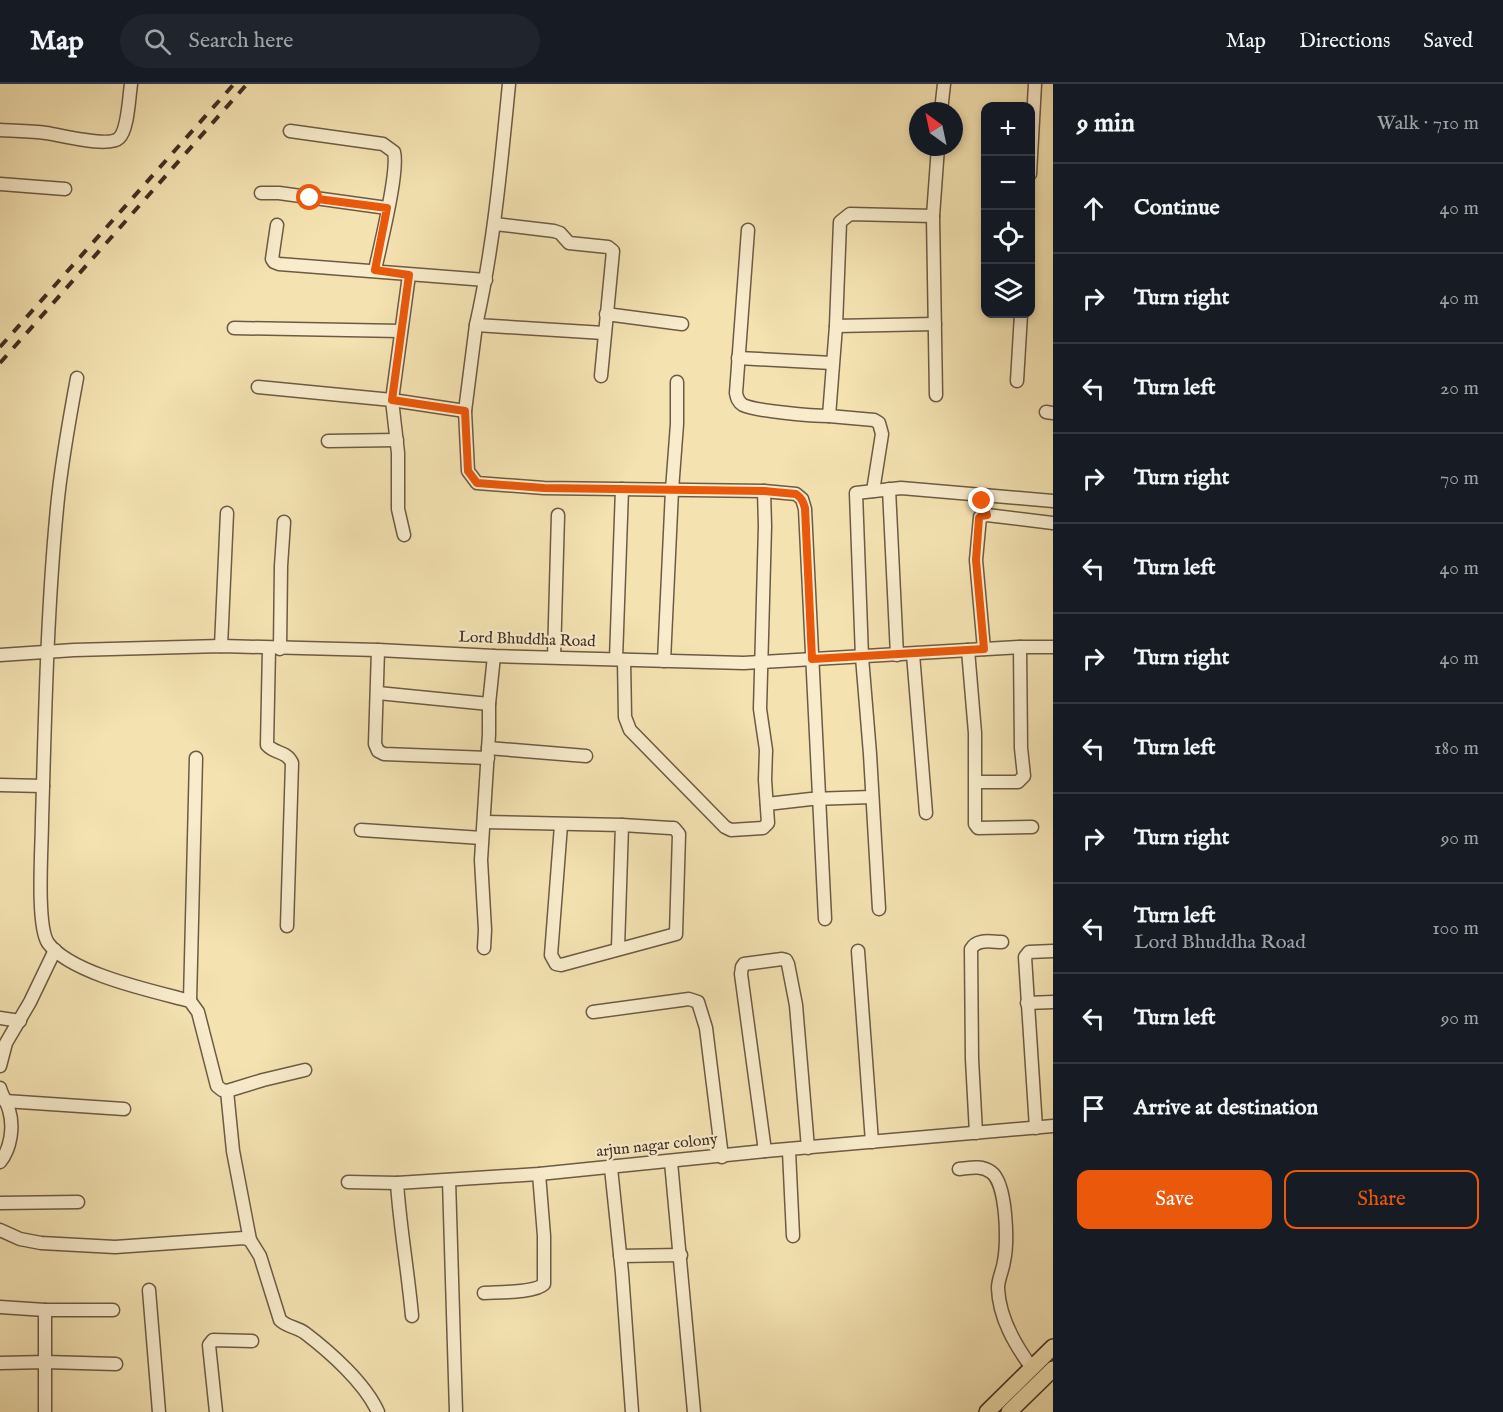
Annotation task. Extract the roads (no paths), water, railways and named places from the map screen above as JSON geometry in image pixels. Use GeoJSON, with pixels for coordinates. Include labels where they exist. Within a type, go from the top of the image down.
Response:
{"type":"FeatureCollection","features":[{"type":"Feature","properties":{"kind":"main road"},"geometry":{"type":"LineString","coordinates":[[987,1412],[1053,1347]]}},
{"type":"Feature","properties":{"kind":"main road"},"geometry":{"type":"LineString","coordinates":[[1009,1412],[1053,1369]]}},
{"type":"Feature","properties":{"kind":"street"},"geometry":{"type":"LineString","coordinates":[[0,130],[115,141],[122,136],[124,129],[131,84]]}},
{"type":"Feature","properties":{"kind":"street"},"geometry":{"type":"LineString","coordinates":[[510,84],[495,224],[476,325],[465,411],[468,471],[477,483],[544,488],[764,491],[796,494],[802,499],[805,508],[825,919]]}},
{"type":"Feature","properties":{"kind":"street"},"geometry":{"type":"LineString","coordinates":[[942,102],[944,84]]}},
{"type":"Feature","properties":{"kind":"street"},"geometry":{"type":"LineString","coordinates":[[1031,156],[1035,84]]}},
{"type":"Feature","properties":{"kind":"street"},"geometry":{"type":"LineString","coordinates":[[290,131],[383,144],[394,152],[396,159],[375,270]]}},
{"type":"Feature","properties":{"kind":"street"},"geometry":{"type":"LineString","coordinates":[[936,395],[933,216],[937,156]]}},
{"type":"Feature","properties":{"kind":"street"},"geometry":{"type":"LineString","coordinates":[[0,184],[65,189]]}},
{"type":"Feature","properties":{"kind":"street"},"geometry":{"type":"LineString","coordinates":[[261,193],[286,194],[387,208]]}},
{"type":"Feature","properties":{"kind":"street"},"geometry":{"type":"LineString","coordinates":[[829,416],[836,326],[840,222],[844,216],[850,214],[933,216]]}},
{"type":"Feature","properties":{"kind":"street"},"geometry":{"type":"LineString","coordinates":[[495,224],[554,231],[560,233],[569,243],[611,248],[614,255],[601,376]]}},
{"type":"Feature","properties":{"kind":"street"},"geometry":{"type":"LineString","coordinates":[[278,225],[272,259],[274,262],[486,280]]}},
{"type":"Feature","properties":{"kind":"street"},"geometry":{"type":"LineString","coordinates":[[748,230],[738,358],[736,393],[738,401],[744,405],[874,420],[879,423],[882,434],[873,491]]}},
{"type":"Feature","properties":{"kind":"street"},"geometry":{"type":"LineString","coordinates":[[404,535],[398,509],[397,440],[392,400],[409,275]]}},
{"type":"Feature","properties":{"kind":"street"},"geometry":{"type":"LineString","coordinates":[[606,314],[682,324]]}},
{"type":"Feature","properties":{"kind":"street"},"geometry":{"type":"LineString","coordinates":[[1017,381],[1021,318]]}},
{"type":"Feature","properties":{"kind":"street"},"geometry":{"type":"LineString","coordinates":[[836,326],[935,324]]}},
{"type":"Feature","properties":{"kind":"street"},"geometry":{"type":"LineString","coordinates":[[476,325],[604,333]]}},
{"type":"Feature","properties":{"kind":"street"},"geometry":{"type":"LineString","coordinates":[[234,328],[401,332]]}},
{"type":"Feature","properties":{"kind":"street"},"geometry":{"type":"LineString","coordinates":[[738,358],[832,363]]}},
{"type":"Feature","properties":{"kind":"street"},"geometry":{"type":"LineString","coordinates":[[77,378],[67,430],[57,507],[43,786],[42,918],[44,936],[55,950],[94,973],[190,1001]]}},
{"type":"Feature","properties":{"kind":"street"},"geometry":{"type":"LineString","coordinates":[[664,661],[677,424],[677,382]]}},
{"type":"Feature","properties":{"kind":"street"},"geometry":{"type":"LineString","coordinates":[[258,387],[392,400],[465,411]]}},
{"type":"Feature","properties":{"kind":"street"},"geometry":{"type":"LineString","coordinates":[[328,441],[397,440]]}},
{"type":"Feature","properties":{"kind":"street"},"geometry":{"type":"LineString","coordinates":[[622,489],[620,660],[627,725],[656,759],[714,817],[731,830],[767,826],[764,768],[766,750],[760,709],[764,491]]}},
{"type":"Feature","properties":{"kind":"street"},"geometry":{"type":"LineString","coordinates":[[889,489],[897,655]]}},
{"type":"Feature","properties":{"kind":"street"},"geometry":{"type":"LineString","coordinates":[[879,909],[862,657],[857,492],[920,489],[1053,501]]}},
{"type":"Feature","properties":{"kind":"street"},"geometry":{"type":"LineString","coordinates":[[982,494],[987,515]]}},
{"type":"Feature","properties":{"kind":"street"},"geometry":{"type":"LineString","coordinates":[[221,646],[227,513]]}},
{"type":"Feature","properties":{"kind":"street"},"geometry":{"type":"LineString","coordinates":[[554,657],[558,515]]}},
{"type":"Feature","properties":{"kind":"street"},"geometry":{"type":"LineString","coordinates":[[984,649],[976,560],[979,518],[987,515],[1053,523]]}},
{"type":"Feature","properties":{"kind":"street"},"geometry":{"type":"LineString","coordinates":[[284,522],[267,745],[272,750],[286,753],[292,763],[287,926]]}},
{"type":"Feature","properties":{"kind":"street","name":"Lord Bhuddha Road"},"geometry":{"type":"LineString","coordinates":[[0,655],[221,646],[378,650],[494,657],[744,663],[1053,647]]}},
{"type":"Feature","properties":{"kind":"street"},"geometry":{"type":"LineString","coordinates":[[976,783],[1018,782],[1024,776],[1021,748],[1020,647]]}},
{"type":"Feature","properties":{"kind":"street"},"geometry":{"type":"LineString","coordinates":[[378,650],[375,744],[381,753],[586,756]]}},
{"type":"Feature","properties":{"kind":"street"},"geometry":{"type":"LineString","coordinates":[[968,650],[975,733],[974,816],[978,828],[1032,827]]}},
{"type":"Feature","properties":{"kind":"street"},"geometry":{"type":"LineString","coordinates":[[913,654],[926,813]]}},
{"type":"Feature","properties":{"kind":"street"},"geometry":{"type":"LineString","coordinates":[[484,948],[482,838],[489,704],[494,657]]}},
{"type":"Feature","properties":{"kind":"street"},"geometry":{"type":"LineString","coordinates":[[378,693],[489,704]]}},
{"type":"Feature","properties":{"kind":"street"},"geometry":{"type":"LineString","coordinates":[[196,758],[190,1001],[198,1012],[217,1086],[227,1091],[305,1070]]}},
{"type":"Feature","properties":{"kind":"street"},"geometry":{"type":"LineString","coordinates":[[0,785],[43,786]]}},
{"type":"Feature","properties":{"kind":"street"},"geometry":{"type":"LineString","coordinates":[[767,804],[872,796]]}},
{"type":"Feature","properties":{"kind":"street"},"geometry":{"type":"LineString","coordinates":[[484,822],[674,828],[680,837],[676,934],[561,965],[556,964],[552,960],[551,950],[561,825]]}},
{"type":"Feature","properties":{"kind":"street"},"geometry":{"type":"LineString","coordinates":[[618,948],[622,825]]}},
{"type":"Feature","properties":{"kind":"street"},"geometry":{"type":"LineString","coordinates":[[361,830],[482,838]]}},
{"type":"Feature","properties":{"kind":"street"},"geometry":{"type":"LineString","coordinates":[[976,1133],[972,1059],[971,949],[979,942],[1002,942]]}},
{"type":"Feature","properties":{"kind":"street"},"geometry":{"type":"LineString","coordinates":[[0,1066],[6,1043],[20,1021],[55,950]]}},
{"type":"Feature","properties":{"kind":"street"},"geometry":{"type":"LineString","coordinates":[[858,951],[872,1142]]}},
{"type":"Feature","properties":{"kind":"street"},"geometry":{"type":"LineString","coordinates":[[1036,1128],[1027,1003],[1026,954],[1033,951],[1053,951]]}},
{"type":"Feature","properties":{"kind":"street"},"geometry":{"type":"LineString","coordinates":[[765,1151],[741,974],[744,964],[782,959],[788,964],[796,1005],[808,1148]]}},
{"type":"Feature","properties":{"kind":"street"},"geometry":{"type":"LineString","coordinates":[[593,1012],[688,999],[698,1002],[706,1028],[722,1157]]}},
{"type":"Feature","properties":{"kind":"street"},"geometry":{"type":"LineString","coordinates":[[1027,1003],[1053,1002]]}},
{"type":"Feature","properties":{"kind":"street"},"geometry":{"type":"LineString","coordinates":[[0,1018],[20,1021]]}},
{"type":"Feature","properties":{"kind":"street"},"geometry":{"type":"LineString","coordinates":[[0,1088],[11,1119],[10,1138],[0,1162]]}},
{"type":"Feature","properties":{"kind":"street"},"geometry":{"type":"LineString","coordinates":[[227,1091],[233,1151],[249,1240],[260,1256],[280,1320],[304,1332],[348,1372],[368,1395],[378,1412]]}},
{"type":"Feature","properties":{"kind":"street"},"geometry":{"type":"LineString","coordinates":[[5,1101],[124,1109]]}},
{"type":"Feature","properties":{"kind":"street","name":"arjun nagar colony"},"geometry":{"type":"LineString","coordinates":[[348,1182],[398,1183],[539,1174],[765,1151],[1053,1126]]}},
{"type":"Feature","properties":{"kind":"street"},"geometry":{"type":"LineString","coordinates":[[789,1150],[793,1236]]}},
{"type":"Feature","properties":{"kind":"street"},"geometry":{"type":"LineString","coordinates":[[671,1162],[694,1412]]}},
{"type":"Feature","properties":{"kind":"street"},"geometry":{"type":"LineString","coordinates":[[611,1168],[632,1412]]}},
{"type":"Feature","properties":{"kind":"street"},"geometry":{"type":"LineString","coordinates":[[959,1169],[983,1168],[992,1173],[1000,1184],[1006,1236],[1004,1263],[998,1287],[1001,1308],[1010,1334],[1032,1368]]}},
{"type":"Feature","properties":{"kind":"street"},"geometry":{"type":"LineString","coordinates":[[484,1293],[532,1289],[542,1287],[544,1284],[544,1236],[539,1174]]}},
{"type":"Feature","properties":{"kind":"street"},"geometry":{"type":"LineString","coordinates":[[449,1180],[456,1412]]}},
{"type":"Feature","properties":{"kind":"street"},"geometry":{"type":"LineString","coordinates":[[398,1183],[400,1225],[408,1271],[412,1316]]}},
{"type":"Feature","properties":{"kind":"street"},"geometry":{"type":"LineString","coordinates":[[0,1203],[78,1202]]}},
{"type":"Feature","properties":{"kind":"street"},"geometry":{"type":"LineString","coordinates":[[0,1230],[20,1239],[41,1243],[115,1247],[244,1238],[249,1240]]}},
{"type":"Feature","properties":{"kind":"street"},"geometry":{"type":"LineString","coordinates":[[620,1256],[681,1255]]}},
{"type":"Feature","properties":{"kind":"street"},"geometry":{"type":"LineString","coordinates":[[149,1290],[159,1412]]}},
{"type":"Feature","properties":{"kind":"street"},"geometry":{"type":"LineString","coordinates":[[0,1307],[45,1310],[113,1310]]}},
{"type":"Feature","properties":{"kind":"street"},"geometry":{"type":"LineString","coordinates":[[45,1310],[45,1412]]}},
{"type":"Feature","properties":{"kind":"street"},"geometry":{"type":"LineString","coordinates":[[216,1412],[208,1345],[213,1340],[252,1341]]}},
{"type":"Feature","properties":{"kind":"street"},"geometry":{"type":"LineString","coordinates":[[0,1363],[116,1365]]}},
{"type":"Feature","properties":{"kind":"railway"},"geometry":{"type":"LineString","coordinates":[[0,347],[234,84]]}},
{"type":"Feature","properties":{"kind":"railway"},"geometry":{"type":"LineString","coordinates":[[0,363],[247,84]]}}]}
